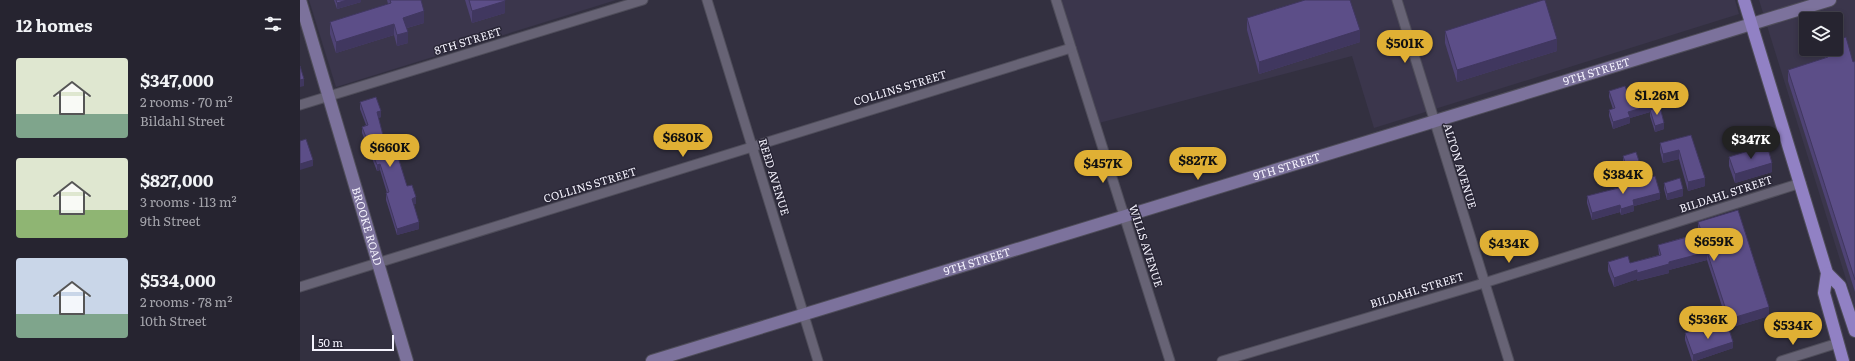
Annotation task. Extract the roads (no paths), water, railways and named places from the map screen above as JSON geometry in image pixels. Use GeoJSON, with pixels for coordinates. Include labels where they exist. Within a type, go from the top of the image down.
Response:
{"type":"FeatureCollection","features":[{"type":"Feature","properties":{"kind":"main road"},"geometry":{"type":"LineString","coordinates":[[1744,0],[1801,183],[1827,273],[1824,293],[1843,361]]}},
{"type":"Feature","properties":{"kind":"main road"},"geometry":{"type":"LineString","coordinates":[[1827,273],[1840,286],[1855,331]]}},
{"type":"Feature","properties":{"kind":"street","name":"BROOKE ROAD"},"geometry":{"type":"LineString","coordinates":[[300,0],[407,361]]}},
{"type":"Feature","properties":{"kind":"street","name":"8TH STREET"},"geometry":{"type":"LineString","coordinates":[[300,105],[643,0]]}},
{"type":"Feature","properties":{"kind":"street","name":"REED AVENUE"},"geometry":{"type":"LineString","coordinates":[[707,0],[818,361]]}},
{"type":"Feature","properties":{"kind":"street","name":"WILLS AVENUE"},"geometry":{"type":"LineString","coordinates":[[1056,0],[1170,361]]}},
{"type":"Feature","properties":{"kind":"street","name":"ALTON AVENUE"},"geometry":{"type":"LineString","coordinates":[[1397,0],[1509,361]]}},
{"type":"Feature","properties":{"kind":"street","name":"9TH STREET"},"geometry":{"type":"LineString","coordinates":[[652,361],[1830,0]]}},
{"type":"Feature","properties":{"kind":"street","name":"COLLINS STREET"},"geometry":{"type":"LineString","coordinates":[[300,287],[1071,48]]}},
{"type":"Feature","properties":{"kind":"street","name":"BILDAHL STREET"},"geometry":{"type":"LineString","coordinates":[[1222,361],[1484,283],[1801,183]]}},
{"type":"Feature","properties":{"kind":"street"},"geometry":{"type":"LineString","coordinates":[[1781,361],[1838,343]]}}]}
